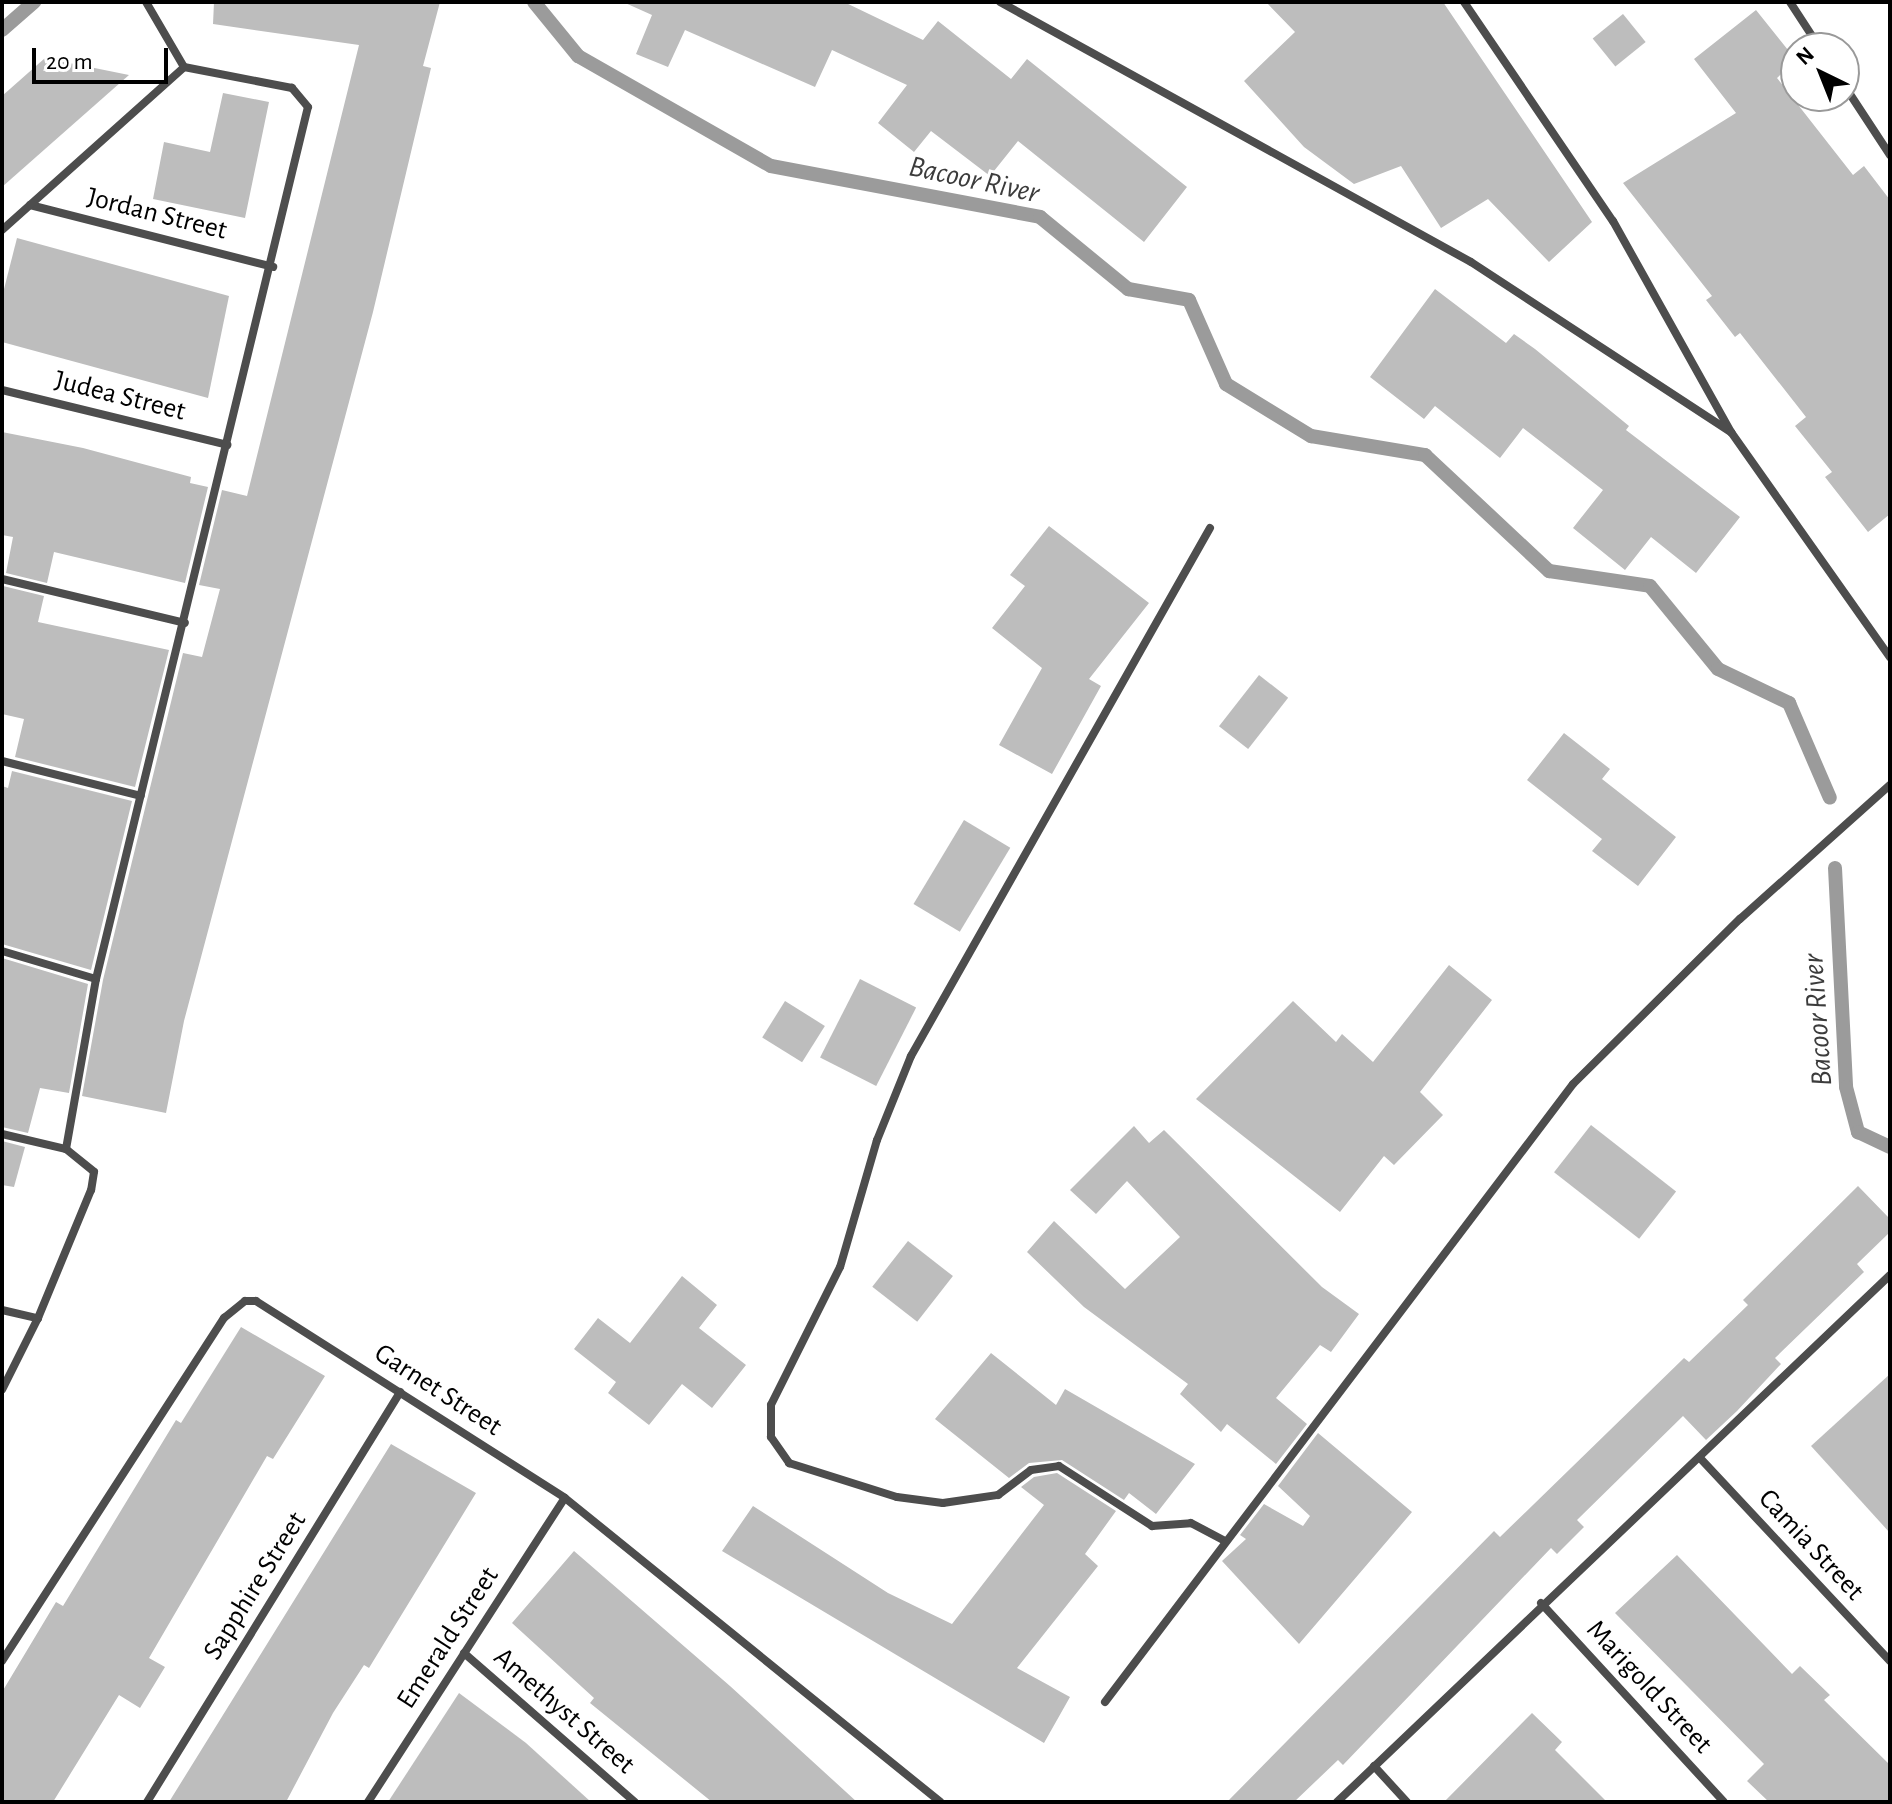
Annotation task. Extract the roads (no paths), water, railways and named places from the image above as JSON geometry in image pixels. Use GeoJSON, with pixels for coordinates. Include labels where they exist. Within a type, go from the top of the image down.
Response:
{"type":"FeatureCollection","features":[{"type":"Feature","properties":{"kind":"street"},"geometry":{"type":"LineString","coordinates":[[66,1149],[96,979],[273,267],[306,115],[305,98],[292,88],[184,67],[146,2]]}},
{"type":"Feature","properties":{"kind":"street"},"geometry":{"type":"LineString","coordinates":[[1000,2],[1471,262],[1731,432]]}},
{"type":"Feature","properties":{"kind":"street"},"geometry":{"type":"LineString","coordinates":[[1464,2],[1613,221],[1731,432],[1890,657]]}},
{"type":"Feature","properties":{"kind":"street"},"geometry":{"type":"LineString","coordinates":[[1790,2],[1810,32]]}},
{"type":"Feature","properties":{"kind":"street"},"geometry":{"type":"LineString","coordinates":[[2,230],[184,67]]}},
{"type":"Feature","properties":{"kind":"street"},"geometry":{"type":"LineString","coordinates":[[1860,109],[1890,155]]}},
{"type":"Feature","properties":{"kind":"street","name":"Jordan Street"},"geometry":{"type":"LineString","coordinates":[[30,205],[273,267]]}},
{"type":"Feature","properties":{"kind":"street","name":"Judea Street"},"geometry":{"type":"LineString","coordinates":[[2,390],[227,445]]}},
{"type":"Feature","properties":{"kind":"street"},"geometry":{"type":"LineString","coordinates":[[1210,528],[911,1056],[877,1140],[840,1267],[771,1405],[771,1437],[789,1463],[897,1497],[943,1503],[998,1495],[1031,1470],[1059,1466],[1152,1526],[1191,1523],[1225,1541]]}},
{"type":"Feature","properties":{"kind":"street"},"geometry":{"type":"LineString","coordinates":[[2,579],[185,623]]}},
{"type":"Feature","properties":{"kind":"street"},"geometry":{"type":"LineString","coordinates":[[2,761],[141,796]]}},
{"type":"Feature","properties":{"kind":"street"},"geometry":{"type":"LineString","coordinates":[[1105,1702],[1573,1084],[1740,919],[1890,785]]}},
{"type":"Feature","properties":{"kind":"street"},"geometry":{"type":"LineString","coordinates":[[2,951],[96,979]]}},
{"type":"Feature","properties":{"kind":"street"},"geometry":{"type":"LineString","coordinates":[[2,1134],[66,1149],[94,1172],[91,1190],[38,1318],[2,1390]]}},
{"type":"Feature","properties":{"kind":"street"},"geometry":{"type":"LineString","coordinates":[[1337,1802],[1541,1603],[1700,1458],[1890,1275]]}},
{"type":"Feature","properties":{"kind":"street","name":"Garnet Street"},"geometry":{"type":"LineString","coordinates":[[2,1661],[234,1307],[245,1301],[267,1304],[565,1498],[940,1802]]}},
{"type":"Feature","properties":{"kind":"street"},"geometry":{"type":"LineString","coordinates":[[2,1310],[38,1318]]}},
{"type":"Feature","properties":{"kind":"street","name":"Sapphire Street"},"geometry":{"type":"LineString","coordinates":[[147,1802],[400,1392]]}},
{"type":"Feature","properties":{"kind":"street","name":"Camia Street"},"geometry":{"type":"LineString","coordinates":[[1700,1458],[1890,1661]]}},
{"type":"Feature","properties":{"kind":"street","name":"Emerald Street"},"geometry":{"type":"LineString","coordinates":[[368,1802],[565,1498]]}},
{"type":"Feature","properties":{"kind":"street","name":"Marigold Street"},"geometry":{"type":"LineString","coordinates":[[1541,1603],[1724,1802]]}},
{"type":"Feature","properties":{"kind":"street","name":"Amethyst Street"},"geometry":{"type":"LineString","coordinates":[[464,1653],[635,1802]]}},
{"type":"Feature","properties":{"kind":"street"},"geometry":{"type":"LineString","coordinates":[[1374,1766],[1407,1802]]}},
{"type":"Feature","properties":{"kind":"waterway","name":"Bacoor River"},"geometry":{"type":"LineString","coordinates":[[2,30],[34,2]]}},
{"type":"Feature","properties":{"kind":"waterway","name":"Bacoor River"},"geometry":{"type":"LineString","coordinates":[[534,2],[578,56],[771,166],[1040,217],[1128,289],[1189,300],[1226,384],[1311,436],[1425,455],[1549,571],[1650,586],[1718,669],[1789,703],[1830,798]]}},
{"type":"Feature","properties":{"kind":"waterway","name":"Bacoor River"},"geometry":{"type":"LineString","coordinates":[[1835,868],[1846,1087],[1858,1132],[1890,1147]]}}]}
